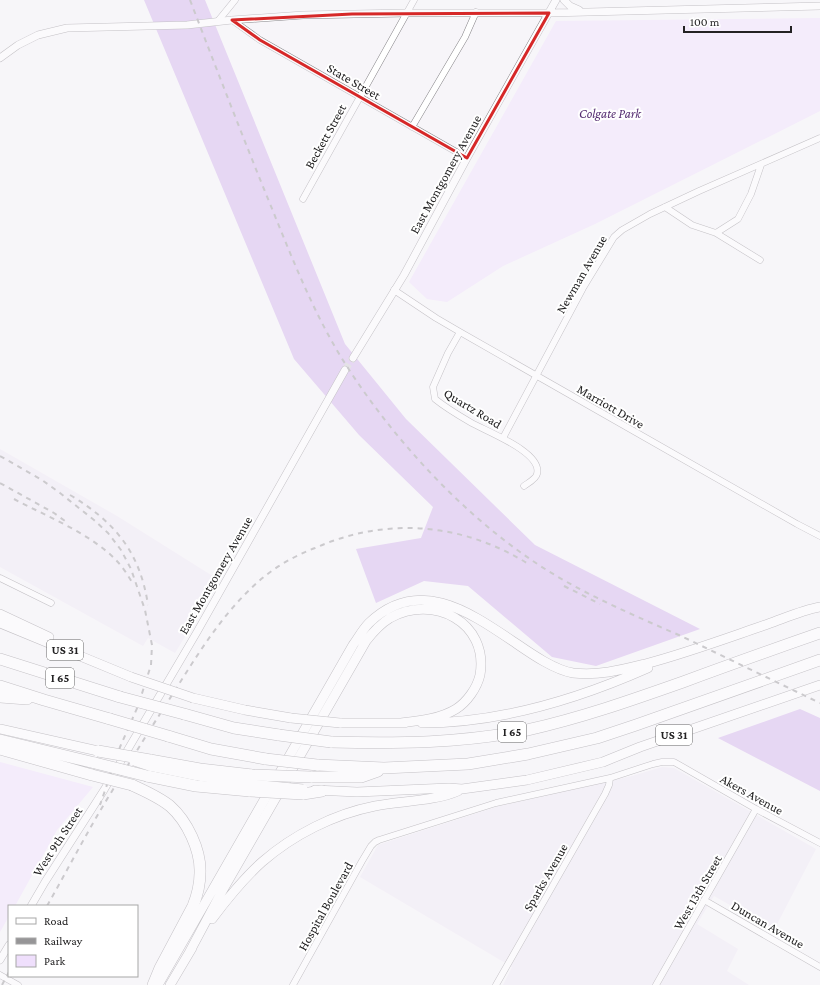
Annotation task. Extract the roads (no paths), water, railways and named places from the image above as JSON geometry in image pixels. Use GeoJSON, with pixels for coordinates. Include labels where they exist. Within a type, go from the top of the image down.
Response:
{"type":"FeatureCollection","features":[{"type":"Feature","properties":{"kind":"highway","name":"I 65"},"geometry":{"type":"LineString","coordinates":[[0,659],[120,697],[234,728],[331,742],[434,742],[484,736],[573,719],[620,704],[820,633]]}},
{"type":"Feature","properties":{"kind":"highway","name":"I 65"},"geometry":{"type":"LineString","coordinates":[[0,686],[211,749],[266,759],[317,765],[384,768],[468,764],[528,754],[597,738],[820,660]]}},
{"type":"Feature","properties":{"kind":"highway"},"geometry":{"type":"LineString","coordinates":[[0,697],[44,700]]}},
{"type":"Feature","properties":{"kind":"highway"},"geometry":{"type":"LineString","coordinates":[[0,740],[95,763],[200,769],[251,784],[303,792],[322,791]]}},
{"type":"Feature","properties":{"kind":"highway"},"geometry":{"type":"LineString","coordinates":[[0,749],[132,785],[151,794],[171,807],[185,824],[196,846],[200,872],[196,899],[166,955],[153,985]]}},
{"type":"Feature","properties":{"kind":"highway"},"geometry":{"type":"LineString","coordinates":[[98,751],[148,767],[196,786],[251,784],[311,777],[361,777],[384,768]]}},
{"type":"Feature","properties":{"kind":"main road"},"geometry":{"type":"LineString","coordinates":[[158,985],[353,645],[368,625],[390,607],[403,602],[416,600],[438,602],[451,606],[480,619],[535,656],[558,668],[572,672],[603,673],[624,670],[673,656]]}},
{"type":"Feature","properties":{"kind":"main road","name":"US 31"},"geometry":{"type":"LineString","coordinates":[[0,622],[131,677],[193,698],[244,710],[291,718],[340,723],[400,724],[444,723],[508,714],[581,694],[636,673],[673,656],[818,606]]}},
{"type":"Feature","properties":{"kind":"main road"},"geometry":{"type":"LineString","coordinates":[[170,985],[205,921],[366,641],[384,622],[400,614],[418,610],[432,610],[453,616],[469,630],[478,646],[481,659],[481,668],[477,683],[468,698],[452,711],[421,720],[400,724]]}},
{"type":"Feature","properties":{"kind":"main road"},"geometry":{"type":"LineString","coordinates":[[0,614],[63,644],[88,660]]}},
{"type":"Feature","properties":{"kind":"main road","name":"US 31"},"geometry":{"type":"LineString","coordinates":[[322,791],[462,789],[527,780],[602,762],[640,747],[820,685]]}},
{"type":"Feature","properties":{"kind":"main road"},"geometry":{"type":"LineString","coordinates":[[0,729],[98,751]]}},
{"type":"Feature","properties":{"kind":"main road"},"geometry":{"type":"LineString","coordinates":[[189,952],[225,901],[262,862],[283,845],[321,824],[358,810],[396,802],[448,795],[462,789]]}},
{"type":"Feature","properties":{"kind":"street"},"geometry":{"type":"LineString","coordinates":[[218,21],[235,0]]}},
{"type":"Feature","properties":{"kind":"street","name":"Beckett Street"},"geometry":{"type":"LineString","coordinates":[[303,199],[414,0]]}},
{"type":"Feature","properties":{"kind":"street","name":"East Montgomery Avenue"},"geometry":{"type":"LineString","coordinates":[[352,358],[394,290],[556,0]]}},
{"type":"Feature","properties":{"kind":"street"},"geometry":{"type":"LineString","coordinates":[[564,0],[572,7],[583,11]]}},
{"type":"Feature","properties":{"kind":"street"},"geometry":{"type":"LineString","coordinates":[[0,58],[18,45],[38,35],[67,28],[187,25],[218,21],[303,15],[476,12],[549,13],[792,3],[820,6]]}},
{"type":"Feature","properties":{"kind":"street"},"geometry":{"type":"LineString","coordinates":[[412,127],[465,37],[476,12]]}},
{"type":"Feature","properties":{"kind":"street","name":"State Street"},"geometry":{"type":"LineString","coordinates":[[232,20],[260,40],[467,158]]}},
{"type":"Feature","properties":{"kind":"street","name":"Newman Avenue"},"geometry":{"type":"LineString","coordinates":[[503,438],[584,288],[614,237],[633,223],[665,207],[820,138]]}},
{"type":"Feature","properties":{"kind":"street"},"geometry":{"type":"LineString","coordinates":[[716,233],[738,219],[751,194],[761,165]]}},
{"type":"Feature","properties":{"kind":"street"},"geometry":{"type":"LineString","coordinates":[[665,207],[692,224],[716,233],[760,260]]}},
{"type":"Feature","properties":{"kind":"street","name":"Marriott Drive"},"geometry":{"type":"LineString","coordinates":[[394,290],[436,318],[536,376],[820,536]]}},
{"type":"Feature","properties":{"kind":"street","name":"Quartz Road"},"geometry":{"type":"LineString","coordinates":[[460,332],[448,353],[433,387],[434,399],[445,408],[503,438],[520,448],[531,457],[537,469],[536,477],[524,486]]}},
{"type":"Feature","properties":{"kind":"street","name":"East Montgomery Avenue"},"geometry":{"type":"LineString","coordinates":[[104,790],[197,632],[345,370]]}},
{"type":"Feature","properties":{"kind":"street"},"geometry":{"type":"LineString","coordinates":[[0,578],[51,603]]}},
{"type":"Feature","properties":{"kind":"street","name":"Akers Avenue"},"geometry":{"type":"LineString","coordinates":[[610,778],[653,764],[674,762],[820,844]]}},
{"type":"Feature","properties":{"kind":"street","name":"Hospital Boulevard"},"geometry":{"type":"LineString","coordinates":[[293,985],[362,861],[375,842],[496,803],[610,778]]}},
{"type":"Feature","properties":{"kind":"street","name":"Sparks Avenue"},"geometry":{"type":"LineString","coordinates":[[496,985],[605,794],[609,786],[610,778]]}},
{"type":"Feature","properties":{"kind":"street","name":"West 9th Street"},"geometry":{"type":"LineString","coordinates":[[32,905],[104,790]]}},
{"type":"Feature","properties":{"kind":"street","name":"West 13th Street"},"geometry":{"type":"LineString","coordinates":[[656,985],[756,809]]}},
{"type":"Feature","properties":{"kind":"street","name":"Duncan Avenue"},"geometry":{"type":"LineString","coordinates":[[704,900],[820,967]]}},
{"type":"Feature","properties":{"kind":"street"},"geometry":{"type":"LineString","coordinates":[[0,960],[8,946]]}},
{"type":"Feature","properties":{"kind":"street"},"geometry":{"type":"LineString","coordinates":[[0,975],[18,985]]}},
{"type":"Feature","properties":{"kind":"tunnel"},"geometry":{"type":"LineString","coordinates":[[345,370],[353,358]]}},
{"type":"Feature","properties":{"kind":"railway"},"geometry":{"type":"LineString","coordinates":[[190,0],[283,236],[319,318],[341,357],[380,414],[426,468],[476,517],[503,539],[548,571],[585,592],[681,636],[820,703]]}},
{"type":"Feature","properties":{"kind":"railway"},"geometry":{"type":"LineString","coordinates":[[0,456],[42,480],[94,520],[108,533],[121,550],[131,569],[145,610],[152,645],[151,665],[138,706],[120,747],[100,805]]}},
{"type":"Feature","properties":{"kind":"railway"},"geometry":{"type":"LineString","coordinates":[[0,483],[54,513],[65,521]]}},
{"type":"Feature","properties":{"kind":"railway"},"geometry":{"type":"LineString","coordinates":[[70,495],[100,516],[123,540],[139,569],[148,605]]}},
{"type":"Feature","properties":{"kind":"railway"},"geometry":{"type":"LineString","coordinates":[[14,499],[93,541],[118,562],[133,584]]}},
{"type":"Feature","properties":{"kind":"railway"},"geometry":{"type":"LineString","coordinates":[[48,905],[109,796],[199,652],[236,604],[265,576],[302,554],[342,538],[370,531],[397,528],[425,529],[452,533],[479,540],[505,551],[530,565]]}},
{"type":"Feature","properties":{"kind":"railway"},"geometry":{"type":"LineString","coordinates":[[564,586],[600,604]]}},
{"type":"Feature","properties":{"kind":"railway"},"geometry":{"type":"LineString","coordinates":[[2,985],[8,974]]}},
{"type":"Feature","properties":{"kind":"park label","name":"Colgate Park"},"geometry":{"type":"Point","coordinates":[610,113]}}]}
